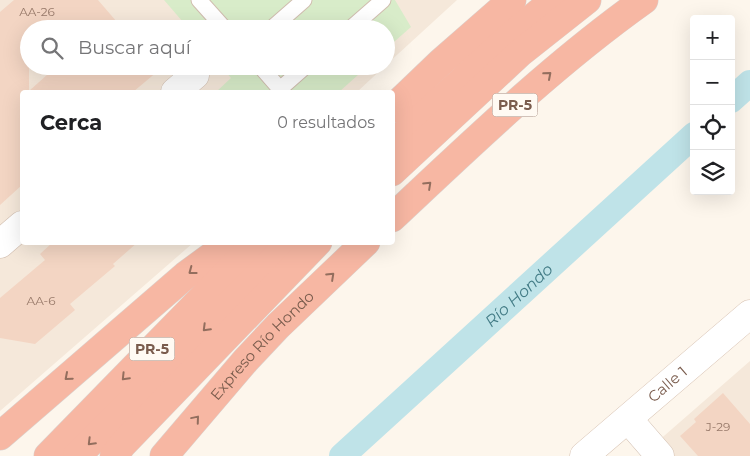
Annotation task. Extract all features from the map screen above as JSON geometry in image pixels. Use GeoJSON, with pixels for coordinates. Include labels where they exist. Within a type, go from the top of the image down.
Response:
{"type":"FeatureCollection","features":[{"type":"Feature","properties":{"kind":"highway"},"geometry":{"type":"LineString","coordinates":[[395,105],[512,0]]}},
{"type":"Feature","properties":{"kind":"highway"},"geometry":{"type":"LineString","coordinates":[[395,142],[506,40],[554,0]]}},
{"type":"Feature","properties":{"kind":"highway"},"geometry":{"type":"LineString","coordinates":[[395,169],[520,53],[587,0]]}},
{"type":"Feature","properties":{"kind":"highway","name":"PR-5"},"geometry":{"type":"LineString","coordinates":[[395,215],[527,94],[599,32],[644,0]]}},
{"type":"Feature","properties":{"kind":"highway"},"geometry":{"type":"LineString","coordinates":[[0,436],[186,275],[227,245]]}},
{"type":"Feature","properties":{"kind":"highway","name":"PR-5"},"geometry":{"type":"LineString","coordinates":[[48,456],[254,245]]}},
{"type":"Feature","properties":{"kind":"highway"},"geometry":{"type":"LineString","coordinates":[[77,456],[287,245]]}},
{"type":"Feature","properties":{"kind":"highway"},"geometry":{"type":"LineString","coordinates":[[114,456],[122,445],[315,245]]}},
{"type":"Feature","properties":{"kind":"highway","name":"Expreso Río Hondo"},"geometry":{"type":"LineString","coordinates":[[164,456],[246,360],[278,326],[363,245]]}},
{"type":"Feature","properties":{"kind":"street"},"geometry":{"type":"LineString","coordinates":[[177,90],[195,75]]}},
{"type":"Feature","properties":{"kind":"street"},"geometry":{"type":"LineString","coordinates":[[0,244],[20,227]]}},
{"type":"Feature","properties":{"kind":"street","name":"Calle 1"},"geometry":{"type":"LineString","coordinates":[[584,456],[750,314]]}},
{"type":"Feature","properties":{"kind":"street"},"geometry":{"type":"LineString","coordinates":[[628,419],[660,456]]}},
{"type":"Feature","properties":{"kind":"lane"},"geometry":{"type":"LineString","coordinates":[[199,0],[217,20]]}},
{"type":"Feature","properties":{"kind":"lane"},"geometry":{"type":"LineString","coordinates":[[281,20],[304,0]]}},
{"type":"Feature","properties":{"kind":"lane"},"geometry":{"type":"LineString","coordinates":[[360,20],[383,0]]}},
{"type":"Feature","properties":{"kind":"lane"},"geometry":{"type":"LineString","coordinates":[[266,75],[277,90]]}},
{"type":"Feature","properties":{"kind":"lane"},"geometry":{"type":"LineString","coordinates":[[279,90],[296,75]]}},
{"type":"Feature","properties":{"kind":"shaded area"},"geometry":{"type":"Polygon","coordinates":[[[0,0],[457,0],[395,57],[395,20],[20,20],[20,75],[375,75],[359,90],[20,90],[20,245],[191,245],[0,411],[0,0]]]}},
{"type":"Feature","properties":{"kind":"shaded area"},"geometry":{"type":"Polygon","coordinates":[[[750,361],[750,456],[641,456],[750,361]]]}},
{"type":"Feature","properties":{"kind":"green space"},"geometry":{"type":"Polygon","coordinates":[[[164,0],[395,0],[411,27],[395,41],[395,20],[181,20],[164,0]]]}},
{"type":"Feature","properties":{"kind":"green space"},"geometry":{"type":"Polygon","coordinates":[[[228,75],[358,75],[341,90],[218,90],[231,78],[228,75]]]}},
{"type":"Feature","properties":{"kind":"building"},"geometry":{"type":"Polygon","coordinates":[[[14,0],[98,0],[115,20],[20,20],[20,75],[29,75],[29,90],[20,90],[20,187],[0,205],[0,12],[14,0]]]}},
{"type":"Feature","properties":{"kind":"building"},"geometry":{"type":"Polygon","coordinates":[[[47,75],[153,75],[135,90],[30,90],[47,75]]]}},
{"type":"Feature","properties":{"kind":"building"},"geometry":{"type":"Polygon","coordinates":[[[50,245],[135,245],[113,264],[115,266],[70,304],[75,310],[35,344],[0,338],[0,298],[45,260],[40,254],[50,245]]]}},
{"type":"Feature","properties":{"kind":"building"},"geometry":{"type":"Polygon","coordinates":[[[723,393],[750,424],[750,456],[698,456],[680,436],[696,422],[694,419],[723,393]]]}},
{"type":"Feature","properties":{"kind":"waterway","name":"Río Hondo"},"geometry":{"type":"LineString","coordinates":[[735,96],[750,83]]}},
{"type":"Feature","properties":{"kind":"waterway","name":"Río Hondo"},"geometry":{"type":"LineString","coordinates":[[342,456],[690,139]]}}]}
